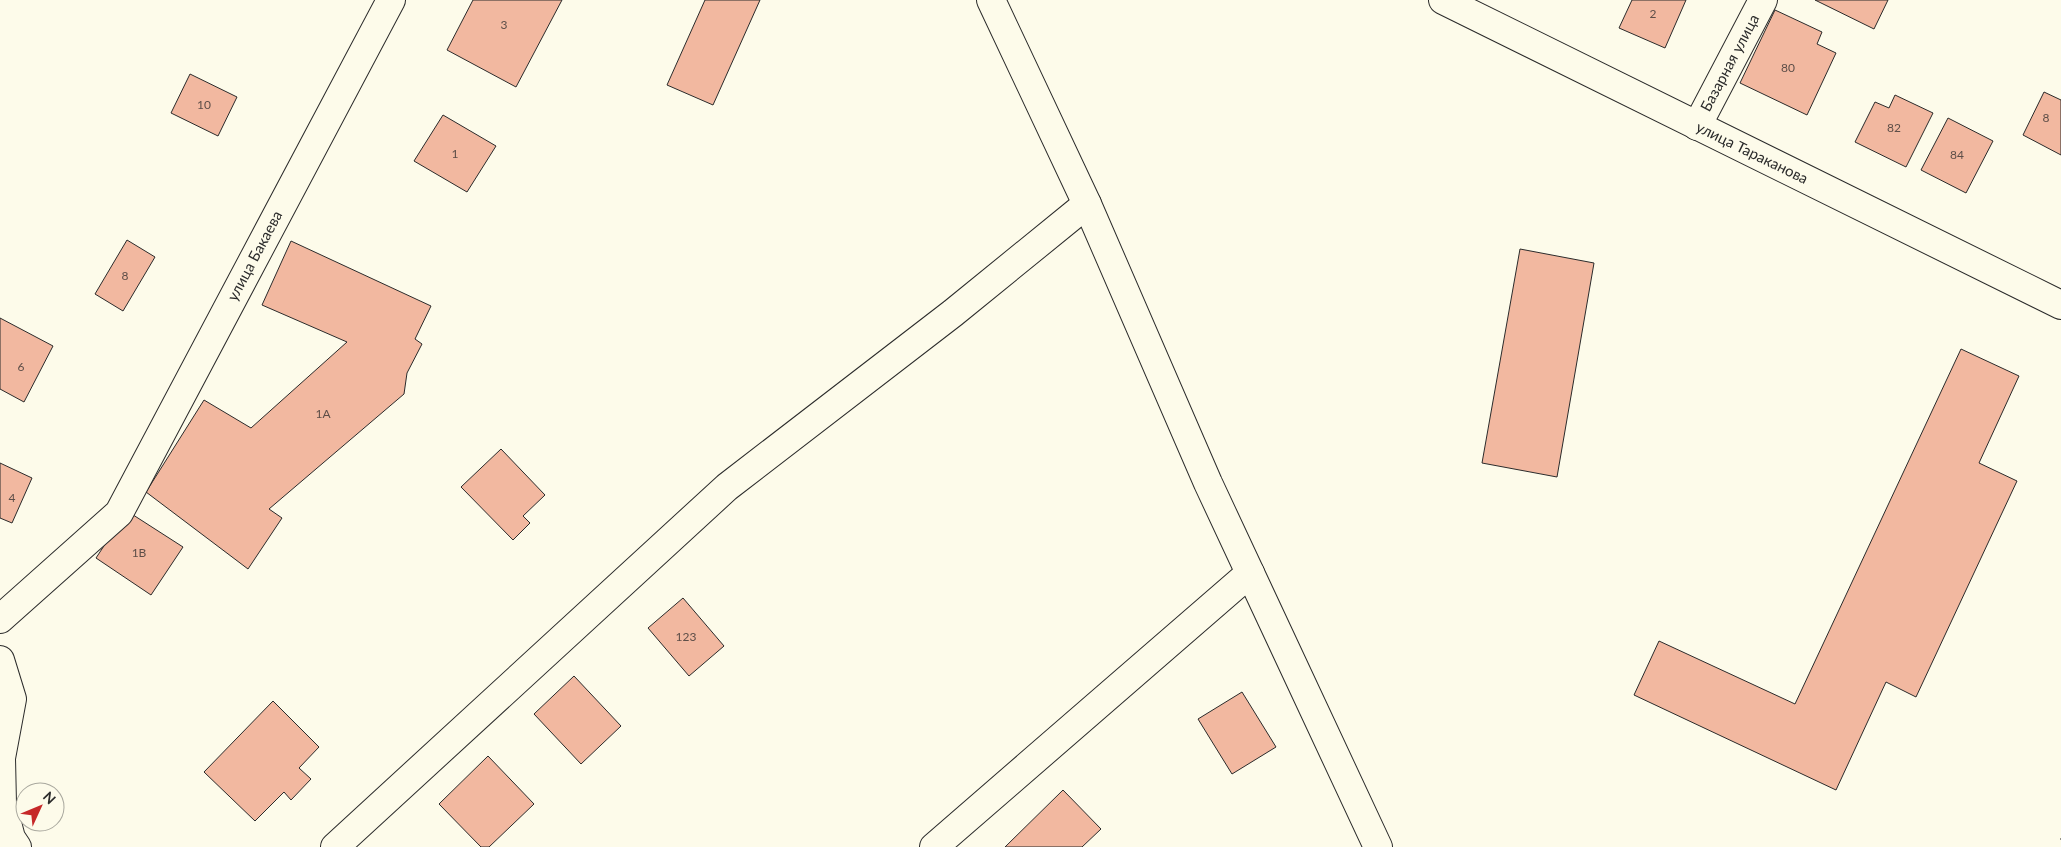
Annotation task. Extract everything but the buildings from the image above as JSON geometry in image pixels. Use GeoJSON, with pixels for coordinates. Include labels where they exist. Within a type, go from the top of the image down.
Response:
{"type":"FeatureCollection","features":[{"type":"Feature","properties":{"kind":"street","name":"улица Бакаева"},"geometry":{"type":"LineString","coordinates":[[0,619],[119,512],[391,0]]}},
{"type":"Feature","properties":{"kind":"street"},"geometry":{"type":"LineString","coordinates":[[991,0],[1087,204],[1204,474],[1378,847]]}},
{"type":"Feature","properties":{"kind":"street","name":"улица Тараканова"},"geometry":{"type":"LineString","coordinates":[[1443,0],[2061,305]]}},
{"type":"Feature","properties":{"kind":"street","name":"Базарная улица"},"geometry":{"type":"LineString","coordinates":[[1697,126],[1763,0]]}},
{"type":"Feature","properties":{"kind":"street"},"geometry":{"type":"LineString","coordinates":[[335,847],[727,487],[953,313],[1087,204]]}},
{"type":"Feature","properties":{"kind":"street"},"geometry":{"type":"LineString","coordinates":[[934,847],[1250,573]]}},
{"type":"Feature","properties":{"kind":"street"},"geometry":{"type":"LineString","coordinates":[[0,660],[12,699],[1,758],[2,804],[11,838],[17,847]]}}]}
